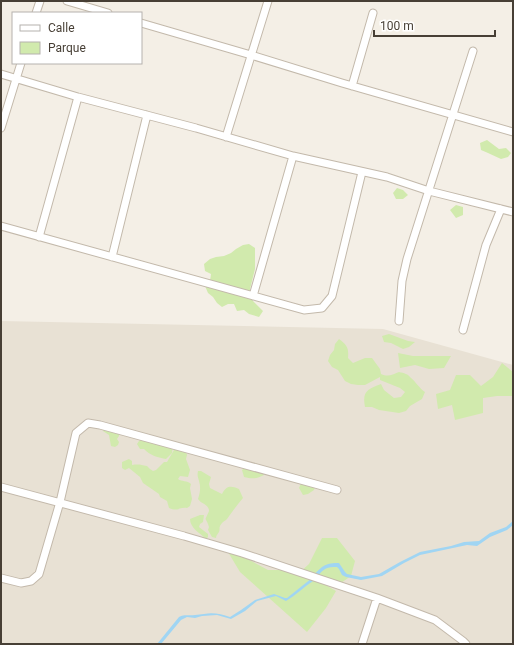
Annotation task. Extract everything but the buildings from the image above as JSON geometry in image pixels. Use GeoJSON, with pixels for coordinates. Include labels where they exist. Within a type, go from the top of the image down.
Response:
{"type":"FeatureCollection","features":[{"type":"Feature","properties":{"kind":"street"},"geometry":{"type":"LineString","coordinates":[[36,12],[40,1]]}},
{"type":"Feature","properties":{"kind":"street"},"geometry":{"type":"LineString","coordinates":[[67,1],[105,12]]}},
{"type":"Feature","properties":{"kind":"street"},"geometry":{"type":"LineString","coordinates":[[226,137],[268,1]]}},
{"type":"Feature","properties":{"kind":"street"},"geometry":{"type":"LineString","coordinates":[[352,86],[373,13]]}},
{"type":"Feature","properties":{"kind":"street"},"geometry":{"type":"LineString","coordinates":[[142,23],[513,132]]}},
{"type":"Feature","properties":{"kind":"street"},"geometry":{"type":"LineString","coordinates":[[399,320],[402,281],[407,259],[473,50]]}},
{"type":"Feature","properties":{"kind":"street"},"geometry":{"type":"LineString","coordinates":[[1,128],[20,65]]}},
{"type":"Feature","properties":{"kind":"street"},"geometry":{"type":"LineString","coordinates":[[1,74],[78,97],[293,156],[387,177],[429,191],[513,212]]}},
{"type":"Feature","properties":{"kind":"street"},"geometry":{"type":"LineString","coordinates":[[39,237],[78,97]]}},
{"type":"Feature","properties":{"kind":"street"},"geometry":{"type":"LineString","coordinates":[[112,257],[147,116]]}},
{"type":"Feature","properties":{"kind":"street"},"geometry":{"type":"LineString","coordinates":[[253,296],[293,156]]}},
{"type":"Feature","properties":{"kind":"street"},"geometry":{"type":"LineString","coordinates":[[1,226],[304,310],[322,308],[332,296],[362,172]]}},
{"type":"Feature","properties":{"kind":"street"},"geometry":{"type":"LineString","coordinates":[[463,330],[486,245],[501,208]]}},
{"type":"Feature","properties":{"kind":"street"},"geometry":{"type":"LineString","coordinates":[[1,578],[21,583],[30,581],[39,574],[60,502],[76,433],[88,423],[337,490]]}},
{"type":"Feature","properties":{"kind":"street"},"geometry":{"type":"LineString","coordinates":[[1,487],[242,553],[377,598],[435,620],[466,644]]}},
{"type":"Feature","properties":{"kind":"street"},"geometry":{"type":"LineString","coordinates":[[362,644],[377,598]]}},
{"type":"Feature","properties":{"kind":"shaded area"},"geometry":{"type":"Polygon","coordinates":[[[1,321],[383,329],[513,365],[513,644],[1,644],[1,321]]]}},
{"type":"Feature","properties":{"kind":"green space"},"geometry":{"type":"Polygon","coordinates":[[[487,140],[499,149],[506,148],[511,153],[508,157],[501,159],[481,150],[480,143],[487,140]]]}},
{"type":"Feature","properties":{"kind":"green space"},"geometry":{"type":"Polygon","coordinates":[[[397,188],[403,190],[408,195],[403,199],[396,199],[393,193],[397,188]]]}},
{"type":"Feature","properties":{"kind":"green space"},"geometry":{"type":"Polygon","coordinates":[[[456,205],[463,207],[463,215],[456,218],[450,210],[456,205]]]}},
{"type":"Feature","properties":{"kind":"green space"},"geometry":{"type":"Polygon","coordinates":[[[249,244],[255,248],[255,269],[250,295],[253,301],[263,311],[259,317],[249,314],[244,310],[237,311],[234,304],[228,304],[222,307],[208,293],[205,286],[210,281],[211,274],[205,271],[204,264],[210,259],[224,256],[243,245],[249,244]]]}},
{"type":"Feature","properties":{"kind":"green space"},"geometry":{"type":"Polygon","coordinates":[[[389,334],[415,342],[409,347],[403,349],[391,343],[384,342],[382,336],[389,334]]]}},
{"type":"Feature","properties":{"kind":"green space"},"geometry":{"type":"Polygon","coordinates":[[[339,339],[347,347],[348,358],[353,363],[365,358],[372,358],[380,369],[381,374],[390,375],[399,372],[404,373],[425,392],[422,399],[410,406],[406,411],[399,413],[379,410],[372,407],[365,407],[365,394],[369,390],[381,384],[384,390],[394,398],[401,397],[405,392],[400,388],[380,380],[380,377],[365,385],[351,384],[345,381],[338,370],[332,367],[328,361],[334,350],[335,344],[339,339]]]}},
{"type":"Feature","properties":{"kind":"green space"},"geometry":{"type":"Polygon","coordinates":[[[398,353],[413,356],[451,356],[444,368],[429,369],[415,365],[400,368],[398,353]]]}},
{"type":"Feature","properties":{"kind":"green space"},"geometry":{"type":"Polygon","coordinates":[[[502,363],[513,372],[512,396],[483,398],[483,413],[455,420],[452,405],[438,409],[436,394],[450,390],[456,375],[470,375],[481,386],[493,377],[502,363]]]}},
{"type":"Feature","properties":{"kind":"green space"},"geometry":{"type":"Polygon","coordinates":[[[104,428],[119,432],[117,439],[119,442],[118,445],[115,447],[111,446],[109,435],[103,431],[104,428]]]}},
{"type":"Feature","properties":{"kind":"green space"},"geometry":{"type":"Polygon","coordinates":[[[142,439],[149,440],[149,443],[161,441],[173,445],[172,453],[166,459],[151,455],[144,449],[140,449],[137,444],[142,439]]]}},
{"type":"Feature","properties":{"kind":"green space"},"geometry":{"type":"Polygon","coordinates":[[[177,447],[186,452],[186,459],[190,470],[188,477],[180,476],[178,479],[191,484],[190,488],[192,499],[190,506],[187,508],[174,510],[169,508],[167,501],[143,483],[140,477],[129,468],[125,470],[122,468],[122,462],[129,459],[132,461],[132,465],[147,466],[153,471],[164,462],[167,462],[177,447]]]}},
{"type":"Feature","properties":{"kind":"green space"},"geometry":{"type":"Polygon","coordinates":[[[256,463],[261,468],[264,475],[254,478],[244,477],[242,470],[248,465],[256,463]]]}},
{"type":"Feature","properties":{"kind":"green space"},"geometry":{"type":"Polygon","coordinates":[[[198,471],[201,471],[211,477],[209,484],[210,488],[222,494],[227,488],[236,488],[239,489],[243,498],[221,525],[216,538],[212,537],[208,530],[209,527],[206,519],[209,509],[198,499],[200,483],[198,471]]]}},
{"type":"Feature","properties":{"kind":"green space"},"geometry":{"type":"Polygon","coordinates":[[[309,479],[316,483],[314,490],[303,495],[299,488],[302,481],[309,479]]]}},
{"type":"Feature","properties":{"kind":"green space"},"geometry":{"type":"Polygon","coordinates":[[[204,515],[203,522],[199,527],[208,534],[206,539],[193,528],[190,522],[190,519],[204,515]]]}},
{"type":"Feature","properties":{"kind":"green space"},"geometry":{"type":"Polygon","coordinates":[[[322,538],[337,538],[355,561],[351,576],[338,585],[324,584],[336,591],[326,608],[307,632],[240,572],[228,552],[242,556],[268,570],[284,570],[298,574],[309,564],[322,538]]]}},
{"type":"Feature","properties":{"kind":"water"},"geometry":{"type":"Polygon","coordinates":[[[513,521],[513,525],[507,530],[490,537],[477,546],[467,545],[420,555],[382,576],[361,580],[346,577],[342,575],[337,567],[326,568],[318,576],[314,575],[325,565],[331,563],[339,563],[347,574],[361,577],[379,574],[420,552],[464,542],[479,541],[490,533],[506,527],[513,521]]]}},
{"type":"Feature","properties":{"kind":"water"},"geometry":{"type":"Polygon","coordinates":[[[312,578],[314,580],[313,581],[286,601],[276,596],[257,601],[245,611],[231,619],[217,615],[195,618],[187,617],[181,620],[161,644],[157,644],[181,616],[211,613],[230,617],[255,600],[274,594],[287,598],[312,578]]]}}]}
